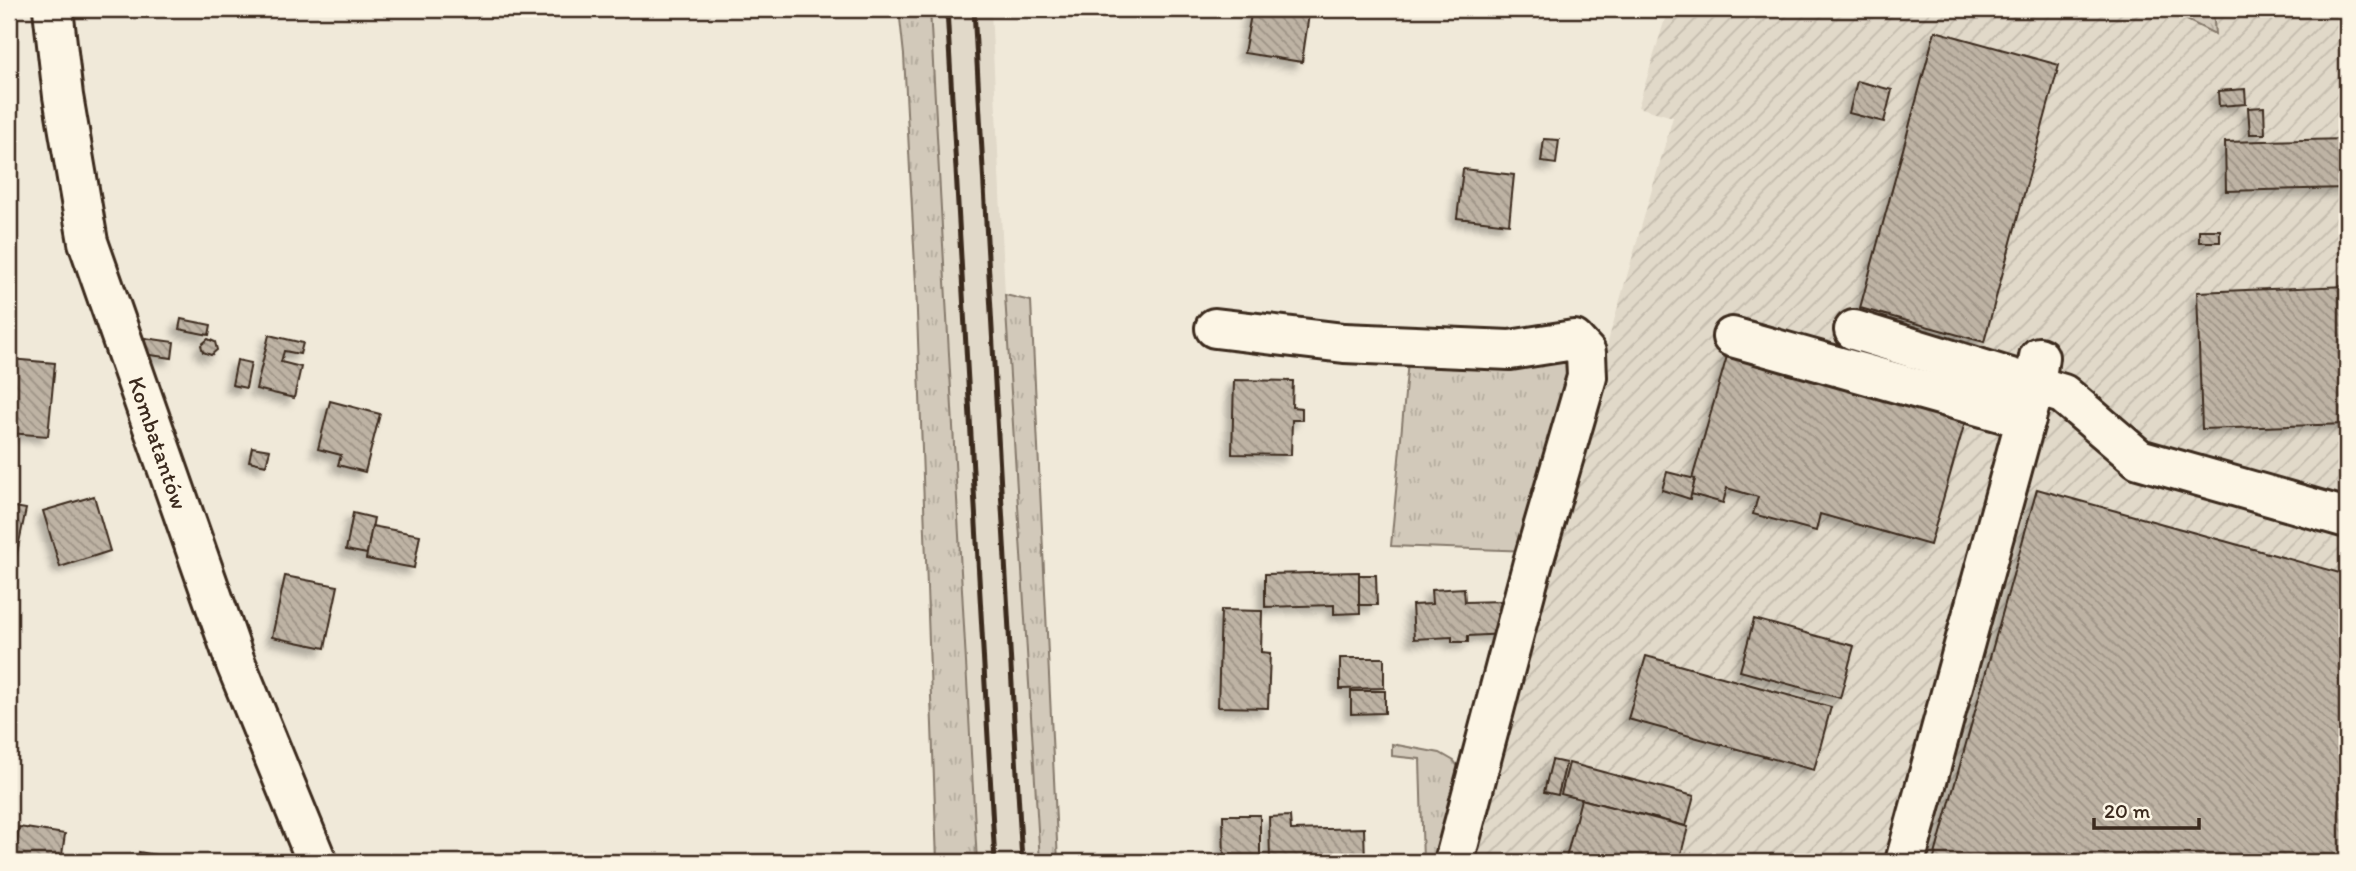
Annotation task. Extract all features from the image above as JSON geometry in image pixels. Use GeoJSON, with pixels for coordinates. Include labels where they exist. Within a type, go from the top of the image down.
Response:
{"type":"FeatureCollection","features":[{"type":"Feature","properties":{"kind":"street","name":"Kombatantów"},"geometry":{"type":"LineString","coordinates":[[53,9],[63,96],[88,242],[236,664],[317,862]]}},
{"type":"Feature","properties":{"kind":"street"},"geometry":{"type":"LineString","coordinates":[[1215,328],[1344,343],[1510,350],[1574,340],[1586,353],[1587,377],[1532,566],[1454,862]]}},
{"type":"Feature","properties":{"kind":"street"},"geometry":{"type":"LineString","coordinates":[[1854,330],[2033,387]]}},
{"type":"Feature","properties":{"kind":"street"},"geometry":{"type":"LineString","coordinates":[[1732,337],[2063,394],[2139,459],[2347,518]]}},
{"type":"Feature","properties":{"kind":"street"},"geometry":{"type":"LineString","coordinates":[[1905,862],[2033,387]]}},
{"type":"Feature","properties":{"kind":"shaded area"},"geometry":{"type":"Polygon","coordinates":[[[930,9],[991,9],[1039,862],[978,862],[930,9]]]}},
{"type":"Feature","properties":{"kind":"shaded area"},"geometry":{"type":"Polygon","coordinates":[[[1668,9],[2152,9],[2177,15],[2214,34],[2213,9],[2347,9],[2347,862],[1466,862],[1611,331],[1673,117],[1638,107],[1668,9]]]}},
{"type":"Feature","properties":{"kind":"green space"},"geometry":{"type":"Polygon","coordinates":[[[899,9],[930,9],[977,862],[937,862],[916,285],[904,55],[899,9]]]}},
{"type":"Feature","properties":{"kind":"green space"},"geometry":{"type":"Polygon","coordinates":[[[2152,9],[2213,9],[2215,34],[2177,15],[2152,9]]]}},
{"type":"Feature","properties":{"kind":"green space"},"geometry":{"type":"Polygon","coordinates":[[[1005,295],[1031,301],[1058,862],[1040,862],[1005,295]]]}},
{"type":"Feature","properties":{"kind":"green space"},"geometry":{"type":"Polygon","coordinates":[[[1409,350],[1575,354],[1530,551],[1391,546],[1409,350]]]}},
{"type":"Feature","properties":{"kind":"green space"},"geometry":{"type":"Polygon","coordinates":[[[1392,744],[1440,753],[1454,761],[1464,775],[1448,862],[1423,862],[1420,759],[1392,756],[1392,744]]]}},
{"type":"Feature","properties":{"kind":"building"},"geometry":{"type":"Polygon","coordinates":[[[1252,9],[1293,9],[1309,14],[1302,62],[1244,53],[1252,9]]]}},
{"type":"Feature","properties":{"kind":"building"},"geometry":{"type":"Polygon","coordinates":[[[1935,31],[2059,65],[1984,342],[1860,308],[1935,31]]]}},
{"type":"Feature","properties":{"kind":"building"},"geometry":{"type":"Polygon","coordinates":[[[1857,81],[1892,90],[1884,122],[1849,113],[1857,81]]]}},
{"type":"Feature","properties":{"kind":"building"},"geometry":{"type":"Polygon","coordinates":[[[2245,89],[2246,104],[2219,106],[2218,91],[2245,89]]]}},
{"type":"Feature","properties":{"kind":"building"},"geometry":{"type":"Polygon","coordinates":[[[2264,107],[2265,134],[2250,134],[2248,108],[2264,107]]]}},
{"type":"Feature","properties":{"kind":"building"},"geometry":{"type":"Polygon","coordinates":[[[1544,139],[1559,140],[1556,164],[1541,162],[1544,139]]]}},
{"type":"Feature","properties":{"kind":"building"},"geometry":{"type":"Polygon","coordinates":[[[2347,139],[2347,188],[2226,191],[2225,142],[2347,139]]]}},
{"type":"Feature","properties":{"kind":"building"},"geometry":{"type":"Polygon","coordinates":[[[1463,169],[1514,175],[1509,224],[1457,218],[1463,169]]]}},
{"type":"Feature","properties":{"kind":"building"},"geometry":{"type":"Polygon","coordinates":[[[2199,230],[2220,230],[2220,242],[2199,242],[2199,230]]]}},
{"type":"Feature","properties":{"kind":"building"},"geometry":{"type":"Polygon","coordinates":[[[2347,286],[2347,424],[2202,429],[2197,292],[2347,286]]]}},
{"type":"Feature","properties":{"kind":"building"},"geometry":{"type":"Polygon","coordinates":[[[181,319],[211,325],[209,335],[179,329],[181,319]]]}},
{"type":"Feature","properties":{"kind":"building"},"geometry":{"type":"Polygon","coordinates":[[[269,335],[303,343],[300,354],[284,351],[281,362],[301,367],[294,398],[256,389],[269,335]]]}},
{"type":"Feature","properties":{"kind":"building"},"geometry":{"type":"Polygon","coordinates":[[[145,338],[174,342],[172,358],[143,354],[145,338]]]}},
{"type":"Feature","properties":{"kind":"building"},"geometry":{"type":"Polygon","coordinates":[[[208,339],[215,342],[217,350],[211,355],[203,352],[201,345],[208,339]]]}},
{"type":"Feature","properties":{"kind":"building"},"geometry":{"type":"Polygon","coordinates":[[[1729,349],[1967,415],[1930,545],[1820,514],[1816,531],[1753,514],[1758,497],[1727,488],[1723,503],[1691,494],[1695,479],[1692,479],[1729,349]]]}},
{"type":"Feature","properties":{"kind":"building"},"geometry":{"type":"Polygon","coordinates":[[[10,359],[55,363],[48,436],[9,433],[10,359]]]}},
{"type":"Feature","properties":{"kind":"building"},"geometry":{"type":"Polygon","coordinates":[[[237,360],[251,363],[246,388],[232,385],[237,360]]]}},
{"type":"Feature","properties":{"kind":"building"},"geometry":{"type":"Polygon","coordinates":[[[1234,380],[1293,381],[1292,407],[1302,408],[1302,420],[1292,420],[1291,455],[1232,454],[1234,380]]]}},
{"type":"Feature","properties":{"kind":"building"},"geometry":{"type":"Polygon","coordinates":[[[330,401],[380,414],[365,472],[338,465],[341,455],[318,449],[330,401]]]}},
{"type":"Feature","properties":{"kind":"building"},"geometry":{"type":"Polygon","coordinates":[[[252,447],[270,450],[266,465],[249,461],[252,447]]]}},
{"type":"Feature","properties":{"kind":"building"},"geometry":{"type":"Polygon","coordinates":[[[1667,472],[1695,479],[1690,499],[1662,490],[1667,472]]]}},
{"type":"Feature","properties":{"kind":"building"},"geometry":{"type":"Polygon","coordinates":[[[2037,489],[2347,575],[2347,862],[1933,862],[2037,489]]]}},
{"type":"Feature","properties":{"kind":"building"},"geometry":{"type":"Polygon","coordinates":[[[94,496],[110,551],[60,567],[43,511],[94,496]]]}},
{"type":"Feature","properties":{"kind":"building"},"geometry":{"type":"Polygon","coordinates":[[[9,506],[26,509],[9,591],[9,506]]]}},
{"type":"Feature","properties":{"kind":"building"},"geometry":{"type":"Polygon","coordinates":[[[353,513],[374,518],[367,554],[346,550],[353,513]]]}},
{"type":"Feature","properties":{"kind":"building"},"geometry":{"type":"Polygon","coordinates":[[[372,526],[420,535],[414,568],[366,559],[372,526]]]}},
{"type":"Feature","properties":{"kind":"building"},"geometry":{"type":"Polygon","coordinates":[[[1359,572],[1360,613],[1334,614],[1334,605],[1265,607],[1265,574],[1359,572]]]}},
{"type":"Feature","properties":{"kind":"building"},"geometry":{"type":"Polygon","coordinates":[[[1359,575],[1376,575],[1377,605],[1359,605],[1359,575]]]}},
{"type":"Feature","properties":{"kind":"building"},"geometry":{"type":"Polygon","coordinates":[[[285,576],[338,586],[325,648],[272,637],[285,576]]]}},
{"type":"Feature","properties":{"kind":"building"},"geometry":{"type":"Polygon","coordinates":[[[1464,588],[1465,602],[1503,601],[1505,634],[1468,636],[1468,642],[1452,642],[1452,637],[1414,639],[1412,605],[1432,604],[1431,590],[1464,588]]]}},
{"type":"Feature","properties":{"kind":"building"},"geometry":{"type":"Polygon","coordinates":[[[1221,610],[1262,611],[1261,652],[1270,653],[1268,708],[1218,707],[1221,610]]]}},
{"type":"Feature","properties":{"kind":"building"},"geometry":{"type":"Polygon","coordinates":[[[1754,619],[1854,646],[1840,698],[1740,671],[1754,619]]]}},
{"type":"Feature","properties":{"kind":"building"},"geometry":{"type":"Polygon","coordinates":[[[1646,656],[1831,707],[1814,770],[1628,719],[1646,656]]]}},
{"type":"Feature","properties":{"kind":"building"},"geometry":{"type":"Polygon","coordinates":[[[1340,658],[1384,658],[1384,688],[1340,689],[1340,658]]]}},
{"type":"Feature","properties":{"kind":"building"},"geometry":{"type":"Polygon","coordinates":[[[1351,691],[1385,691],[1385,713],[1351,714],[1351,691]]]}},
{"type":"Feature","properties":{"kind":"building"},"geometry":{"type":"Polygon","coordinates":[[[1552,760],[1566,763],[1558,795],[1544,792],[1552,760]]]}},
{"type":"Feature","properties":{"kind":"building"},"geometry":{"type":"Polygon","coordinates":[[[1569,763],[1694,796],[1686,826],[1561,794],[1569,763]]]}},
{"type":"Feature","properties":{"kind":"building"},"geometry":{"type":"Polygon","coordinates":[[[1581,799],[1688,827],[1679,862],[1565,862],[1581,799]]]}},
{"type":"Feature","properties":{"kind":"building"},"geometry":{"type":"Polygon","coordinates":[[[1223,815],[1260,815],[1260,862],[1224,862],[1223,815]]]}},
{"type":"Feature","properties":{"kind":"building"},"geometry":{"type":"Polygon","coordinates":[[[1290,816],[1291,830],[1364,828],[1365,862],[1270,862],[1269,817],[1290,816]]]}},
{"type":"Feature","properties":{"kind":"building"},"geometry":{"type":"Polygon","coordinates":[[[19,827],[65,834],[61,862],[14,862],[19,827]]]}},
{"type":"Feature","properties":{"kind":"building"},"geometry":{"type":"Polygon","coordinates":[[[139,852],[196,862],[137,862],[139,852]]]}},
{"type":"Feature","properties":{"kind":"railway"},"geometry":{"type":"LineString","coordinates":[[947,9],[995,862]]}},
{"type":"Feature","properties":{"kind":"railway"},"geometry":{"type":"LineString","coordinates":[[974,9],[1022,862]]}}]}
